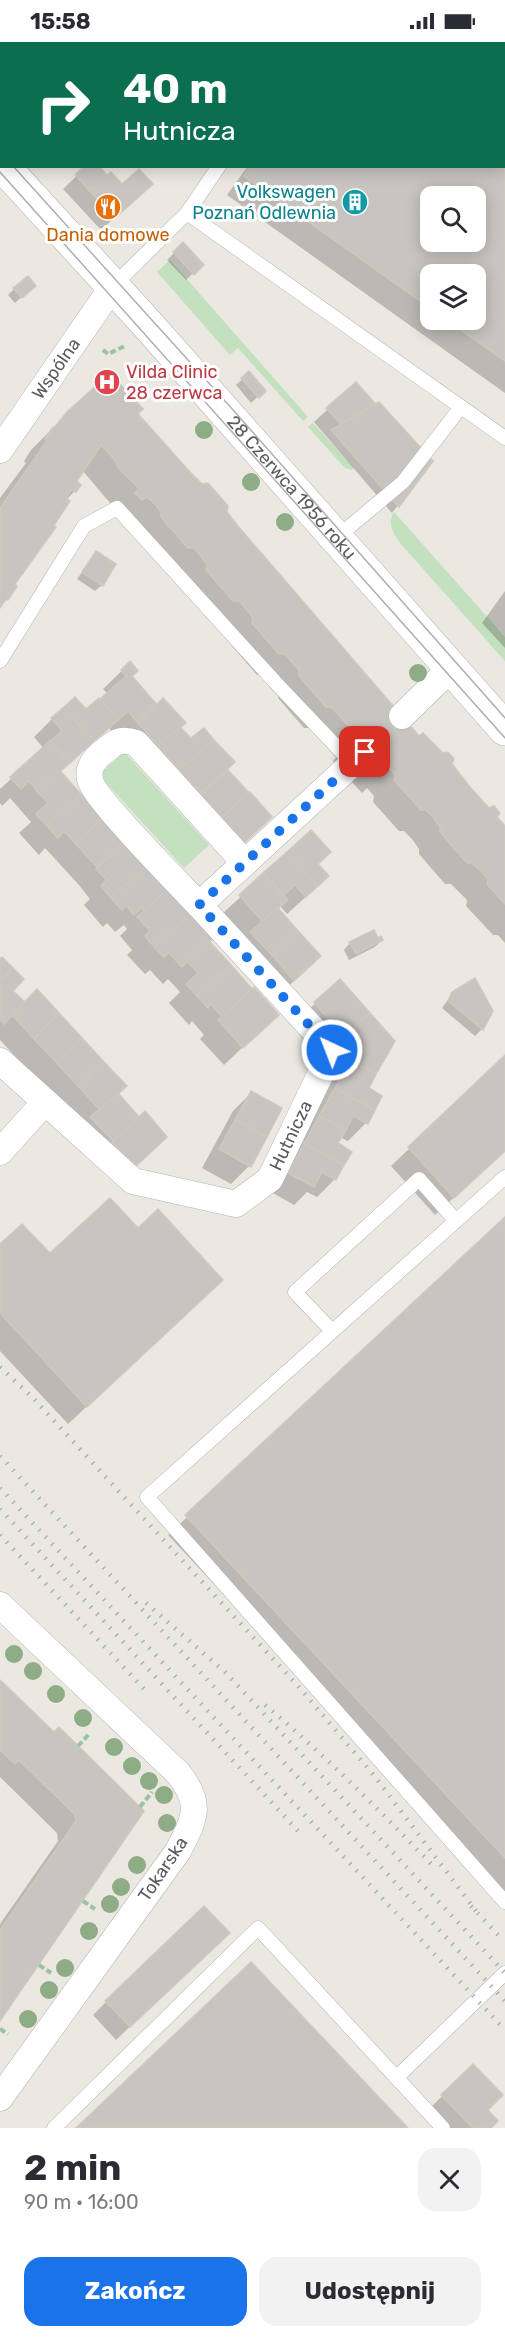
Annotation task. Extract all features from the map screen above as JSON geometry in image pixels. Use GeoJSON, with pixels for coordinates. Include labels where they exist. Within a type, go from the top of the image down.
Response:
{"type":"FeatureCollection","features":[{"type":"Feature","properties":{"kind":"street","name":"28 Czerwca 1956 roku"},"geometry":{"type":"LineString","coordinates":[[5,168],[505,729]]}},
{"type":"Feature","properties":{"kind":"street","name":"Wspólna"},"geometry":{"type":"LineString","coordinates":[[0,450],[112,286]]}},
{"type":"Feature","properties":{"kind":"street"},"geometry":{"type":"LineString","coordinates":[[402,716],[451,668]]}},
{"type":"Feature","properties":{"kind":"street"},"geometry":{"type":"LineString","coordinates":[[244,863],[136,743],[126,740],[115,742],[103,752],[90,769],[90,781],[103,801],[199,905],[359,758]]}},
{"type":"Feature","properties":{"kind":"street","name":"Hutnicza"},"geometry":{"type":"LineString","coordinates":[[0,1061],[134,1181],[236,1204],[270,1179],[332,1050],[199,905]]}},
{"type":"Feature","properties":{"kind":"street"},"geometry":{"type":"LineString","coordinates":[[0,1152],[45,1102]]}},
{"type":"Feature","properties":{"kind":"street","name":"Tokarska"},"geometry":{"type":"LineString","coordinates":[[0,1605],[178,1773],[190,1788],[194,1800],[190,1827],[178,1851],[0,2098]]}},
{"type":"Feature","properties":{"kind":"lane"},"geometry":{"type":"LineString","coordinates":[[112,286],[187,213],[218,168]]}},
{"type":"Feature","properties":{"kind":"lane"},"geometry":{"type":"LineString","coordinates":[[187,213],[505,438]]}},
{"type":"Feature","properties":{"kind":"lane"},"geometry":{"type":"LineString","coordinates":[[336,538],[403,482],[460,407]]}},
{"type":"Feature","properties":{"kind":"lane"},"geometry":{"type":"LineString","coordinates":[[0,661],[84,526],[117,508],[275,682],[359,758]]}},
{"type":"Feature","properties":{"kind":"lane"},"geometry":{"type":"LineString","coordinates":[[505,1177],[147,1497],[505,1902]]}},
{"type":"Feature","properties":{"kind":"lane"},"geometry":{"type":"LineString","coordinates":[[332,1331],[295,1292],[419,1179],[456,1221]]}},
{"type":"Feature","properties":{"kind":"lane"},"geometry":{"type":"LineString","coordinates":[[54,2128],[258,1928],[443,2128]]}},
{"type":"Feature","properties":{"kind":"lane"},"geometry":{"type":"LineString","coordinates":[[396,2078],[505,1973]]}},
{"type":"Feature","properties":{"kind":"path"},"geometry":{"type":"LineString","coordinates":[[108,354],[131,343]]}},
{"type":"Feature","properties":{"kind":"path"},"geometry":{"type":"LineString","coordinates":[[78,1746],[90,1733]]}},
{"type":"Feature","properties":{"kind":"path"},"geometry":{"type":"LineString","coordinates":[[140,1807],[152,1792]]}},
{"type":"Feature","properties":{"kind":"path"},"geometry":{"type":"LineString","coordinates":[[83,1901],[95,1909]]}},
{"type":"Feature","properties":{"kind":"path"},"geometry":{"type":"LineString","coordinates":[[39,1965],[51,1973]]}},
{"type":"Feature","properties":{"kind":"path"},"geometry":{"type":"LineString","coordinates":[[0,2029],[8,2034]]}},
{"type":"Feature","properties":{"kind":"green space"},"geometry":{"type":"Polygon","coordinates":[[[170,260],[308,417],[303,421],[238,348],[230,355],[157,272],[170,260]]]}},
{"type":"Feature","properties":{"kind":"green space"},"geometry":{"type":"Polygon","coordinates":[[[313,423],[354,468],[352,470],[345,468],[308,427],[313,423]]]}},
{"type":"Feature","properties":{"kind":"green space"},"geometry":{"type":"Polygon","coordinates":[[[394,512],[505,637],[505,661],[400,543],[391,524],[394,512]]]}},
{"type":"Feature","properties":{"kind":"green space"},"geometry":{"type":"Polygon","coordinates":[[[124,752],[209,845],[184,868],[99,775],[124,752]]]}},
{"type":"Feature","properties":{"kind":"building"},"geometry":{"type":"Polygon","coordinates":[[[82,168],[101,168],[107,175],[111,172],[122,184],[139,169],[153,184],[115,218],[75,175],[82,168]]]}},
{"type":"Feature","properties":{"kind":"building","name":"Volkswagen Poznań Odlewnia"},"geometry":{"type":"Polygon","coordinates":[[[250,168],[505,168],[505,361],[461,330],[486,330],[486,264],[420,264],[420,301],[244,176],[250,168]]]}},
{"type":"Feature","properties":{"kind":"building"},"geometry":{"type":"Polygon","coordinates":[[[183,242],[204,265],[194,275],[173,252],[183,242]]]}},
{"type":"Feature","properties":{"kind":"building"},"geometry":{"type":"Polygon","coordinates":[[[28,276],[36,286],[22,298],[13,288],[28,276]]]}},
{"type":"Feature","properties":{"kind":"building"},"geometry":{"type":"Polygon","coordinates":[[[249,371],[266,391],[259,398],[241,378],[249,371]]]}},
{"type":"Feature","properties":{"kind":"building"},"geometry":{"type":"Polygon","coordinates":[[[110,373],[143,409],[138,414],[202,484],[208,483],[228,506],[227,512],[237,525],[419,736],[423,733],[443,753],[448,752],[454,759],[452,764],[470,787],[489,808],[494,806],[500,813],[497,817],[505,826],[505,904],[487,884],[488,879],[481,871],[472,863],[467,863],[440,832],[440,827],[433,817],[426,810],[421,810],[394,780],[395,774],[389,768],[384,773],[353,738],[357,735],[331,707],[326,707],[299,676],[299,670],[285,654],[279,654],[252,623],[253,618],[246,609],[239,601],[233,601],[206,570],[207,565],[194,548],[188,548],[161,517],[161,512],[154,503],[147,497],[142,500],[135,493],[139,488],[119,469],[115,460],[101,445],[77,481],[81,485],[76,492],[71,490],[66,498],[70,501],[54,525],[56,527],[15,584],[17,586],[8,600],[6,599],[0,608],[0,508],[47,441],[45,439],[53,427],[110,373]]]}},
{"type":"Feature","properties":{"kind":"building"},"geometry":{"type":"Polygon","coordinates":[[[356,382],[393,424],[364,449],[326,408],[356,382]]]}},
{"type":"Feature","properties":{"kind":"building"},"geometry":{"type":"Polygon","coordinates":[[[379,402],[433,461],[399,507],[331,430],[379,402]]]}},
{"type":"Feature","properties":{"kind":"building"},"geometry":{"type":"Polygon","coordinates":[[[96,551],[116,564],[103,586],[82,572],[96,551]]]}},
{"type":"Feature","properties":{"kind":"building"},"geometry":{"type":"Polygon","coordinates":[[[130,661],[138,671],[132,676],[157,705],[138,723],[128,711],[118,720],[99,700],[126,676],[121,670],[130,661]]]}},
{"type":"Feature","properties":{"kind":"building"},"geometry":{"type":"Polygon","coordinates":[[[75,697],[86,709],[99,698],[118,720],[94,741],[63,708],[75,697]]]}},
{"type":"Feature","properties":{"kind":"building"},"geometry":{"type":"Polygon","coordinates":[[[163,698],[186,723],[158,746],[138,723],[163,698]]]}},
{"type":"Feature","properties":{"kind":"building"},"geometry":{"type":"Polygon","coordinates":[[[63,708],[94,741],[70,763],[50,741],[62,731],[51,718],[63,708]]]}},
{"type":"Feature","properties":{"kind":"building"},"geometry":{"type":"Polygon","coordinates":[[[180,727],[191,738],[204,728],[214,740],[179,770],[158,746],[180,727]]]}},
{"type":"Feature","properties":{"kind":"building"},"geometry":{"type":"Polygon","coordinates":[[[214,740],[235,762],[201,793],[179,770],[214,740]]]}},
{"type":"Feature","properties":{"kind":"building"},"geometry":{"type":"Polygon","coordinates":[[[50,741],[70,763],[37,791],[29,781],[21,789],[10,777],[50,741]]]}},
{"type":"Feature","properties":{"kind":"building"},"geometry":{"type":"Polygon","coordinates":[[[228,770],[249,793],[222,818],[201,794],[228,770]]]}},
{"type":"Feature","properties":{"kind":"building"},"geometry":{"type":"Polygon","coordinates":[[[60,771],[81,794],[47,826],[36,814],[48,803],[37,791],[60,771]]]}},
{"type":"Feature","properties":{"kind":"building"},"geometry":{"type":"Polygon","coordinates":[[[250,792],[272,817],[244,843],[221,818],[250,792]]]}},
{"type":"Feature","properties":{"kind":"building"},"geometry":{"type":"Polygon","coordinates":[[[81,794],[103,819],[75,843],[64,831],[58,838],[47,826],[81,794]]]}},
{"type":"Feature","properties":{"kind":"building"},"geometry":{"type":"Polygon","coordinates":[[[103,819],[124,843],[97,867],[75,843],[103,819]]]}},
{"type":"Feature","properties":{"kind":"building"},"geometry":{"type":"Polygon","coordinates":[[[311,830],[331,852],[318,864],[329,876],[318,886],[287,852],[311,830]]]}},
{"type":"Feature","properties":{"kind":"building"},"geometry":{"type":"Polygon","coordinates":[[[124,843],[145,867],[111,898],[101,886],[107,880],[96,869],[124,843]]]}},
{"type":"Feature","properties":{"kind":"building"},"geometry":{"type":"Polygon","coordinates":[[[287,852],[318,886],[306,897],[295,885],[283,896],[263,873],[287,852]]]}},
{"type":"Feature","properties":{"kind":"building"},"geometry":{"type":"Polygon","coordinates":[[[145,867],[167,891],[145,911],[142,908],[134,915],[126,906],[122,910],[111,898],[145,867]]]}},
{"type":"Feature","properties":{"kind":"building"},"geometry":{"type":"Polygon","coordinates":[[[263,873],[288,900],[263,922],[239,895],[263,873]]]}},
{"type":"Feature","properties":{"kind":"building"},"geometry":{"type":"Polygon","coordinates":[[[170,887],[192,912],[154,947],[145,936],[150,931],[137,917],[170,887]]]}},
{"type":"Feature","properties":{"kind":"building"},"geometry":{"type":"Polygon","coordinates":[[[278,908],[299,932],[273,956],[250,932],[278,908]]]}},
{"type":"Feature","properties":{"kind":"building"},"geometry":{"type":"Polygon","coordinates":[[[192,912],[215,937],[182,967],[169,953],[164,957],[154,947],[192,912]]]}},
{"type":"Feature","properties":{"kind":"building"},"geometry":{"type":"Polygon","coordinates":[[[374,930],[378,938],[381,936],[383,940],[356,954],[349,942],[374,930]]]}},
{"type":"Feature","properties":{"kind":"building"},"geometry":{"type":"Polygon","coordinates":[[[299,932],[321,956],[294,981],[273,956],[299,932]]]}},
{"type":"Feature","properties":{"kind":"building"},"geometry":{"type":"Polygon","coordinates":[[[209,941],[231,965],[197,996],[186,984],[198,973],[187,961],[209,941]]]}},
{"type":"Feature","properties":{"kind":"building"},"geometry":{"type":"Polygon","coordinates":[[[2,957],[13,968],[0,981],[0,959],[2,957]]]}},
{"type":"Feature","properties":{"kind":"building"},"geometry":{"type":"Polygon","coordinates":[[[231,965],[252,989],[222,1017],[211,1004],[208,1008],[197,996],[231,965]]]}},
{"type":"Feature","properties":{"kind":"building"},"geometry":{"type":"Polygon","coordinates":[[[13,968],[24,979],[13,991],[25,1002],[4,1024],[0,1019],[0,981],[13,968]]]}},
{"type":"Feature","properties":{"kind":"building"},"geometry":{"type":"Polygon","coordinates":[[[475,978],[493,1011],[483,1030],[448,1001],[452,992],[475,978]]]}},
{"type":"Feature","properties":{"kind":"building"},"geometry":{"type":"Polygon","coordinates":[[[340,979],[370,1013],[343,1036],[314,1002],[340,979]]]}},
{"type":"Feature","properties":{"kind":"building"},"geometry":{"type":"Polygon","coordinates":[[[254,987],[279,1015],[243,1048],[218,1020],[254,987]]]}},
{"type":"Feature","properties":{"kind":"building"},"geometry":{"type":"Polygon","coordinates":[[[37,989],[59,1013],[34,1039],[12,1015],[37,989]]]}},
{"type":"Feature","properties":{"kind":"building"},"geometry":{"type":"Polygon","coordinates":[[[59,1013],[82,1038],[56,1062],[34,1039],[59,1013]]]}},
{"type":"Feature","properties":{"kind":"building"},"geometry":{"type":"Polygon","coordinates":[[[370,1013],[395,1041],[376,1074],[351,1060],[356,1050],[343,1036],[370,1013]]]}},
{"type":"Feature","properties":{"kind":"building"},"geometry":{"type":"Polygon","coordinates":[[[82,1038],[104,1062],[78,1086],[56,1062],[82,1038]]]}},
{"type":"Feature","properties":{"kind":"building"},"geometry":{"type":"Polygon","coordinates":[[[505,1055],[505,1151],[454,1198],[408,1147],[505,1055]]]}},
{"type":"Feature","properties":{"kind":"building"},"geometry":{"type":"Polygon","coordinates":[[[351,1060],[376,1074],[369,1088],[382,1096],[375,1110],[335,1088],[351,1060]]]}},
{"type":"Feature","properties":{"kind":"building"},"geometry":{"type":"Polygon","coordinates":[[[104,1062],[127,1086],[100,1110],[78,1086],[104,1062]]]}},
{"type":"Feature","properties":{"kind":"building"},"geometry":{"type":"Polygon","coordinates":[[[335,1088],[375,1110],[368,1124],[353,1116],[346,1130],[319,1116],[335,1088]]]}},
{"type":"Feature","properties":{"kind":"building"},"geometry":{"type":"Polygon","coordinates":[[[251,1091],[282,1108],[267,1137],[235,1120],[251,1091]]]}},
{"type":"Feature","properties":{"kind":"building"},"geometry":{"type":"Polygon","coordinates":[[[118,1093],[139,1117],[113,1141],[90,1117],[118,1093]]]}},
{"type":"Feature","properties":{"kind":"building"},"geometry":{"type":"Polygon","coordinates":[[[145,1111],[167,1137],[135,1167],[112,1142],[145,1111]]]}},
{"type":"Feature","properties":{"kind":"building"},"geometry":{"type":"Polygon","coordinates":[[[319,1116],[346,1130],[338,1143],[352,1152],[344,1165],[304,1144],[319,1116]]]}},
{"type":"Feature","properties":{"kind":"building"},"geometry":{"type":"Polygon","coordinates":[[[235,1120],[267,1137],[251,1167],[219,1149],[235,1120]]]}},
{"type":"Feature","properties":{"kind":"building"},"geometry":{"type":"Polygon","coordinates":[[[304,1144],[344,1165],[336,1180],[322,1172],[314,1187],[288,1173],[304,1144]]]}},
{"type":"Feature","properties":{"kind":"building"},"geometry":{"type":"Polygon","coordinates":[[[110,1198],[138,1228],[158,1209],[223,1280],[87,1407],[0,1313],[0,1244],[22,1224],[50,1253],[110,1198]]]}},
{"type":"Feature","properties":{"kind":"building"},"geometry":{"type":"Polygon","coordinates":[[[505,1217],[505,1858],[185,1515],[505,1217]]]}},
{"type":"Feature","properties":{"kind":"building"},"geometry":{"type":"Polygon","coordinates":[[[0,1680],[54,1732],[59,1727],[144,1811],[0,2021],[0,1930],[76,1821],[75,1815],[19,1760],[15,1764],[0,1750],[0,1680]]]}},
{"type":"Feature","properties":{"kind":"building"},"geometry":{"type":"Polygon","coordinates":[[[204,1906],[230,1933],[130,2027],[105,2001],[204,1906]]]}},
{"type":"Feature","properties":{"kind":"building"},"geometry":{"type":"Polygon","coordinates":[[[251,1962],[408,2128],[76,2128],[251,1962]]]}},
{"type":"Feature","properties":{"kind":"building"},"geometry":{"type":"Polygon","coordinates":[[[473,2064],[503,2095],[488,2110],[498,2121],[491,2128],[473,2128],[441,2095],[473,2064]]]}},
{"type":"Feature","properties":{"kind":"tunnel"},"geometry":{"type":"LineString","coordinates":[[365,752],[402,716]]}},
{"type":"Feature","properties":{"kind":"tram line"},"geometry":{"type":"LineString","coordinates":[[15,168],[234,411],[505,718]]}},
{"type":"Feature","properties":{"kind":"tram line"},"geometry":{"type":"LineString","coordinates":[[0,172],[505,738]]}},
{"type":"Feature","properties":{"kind":"railway"},"geometry":{"type":"LineString","coordinates":[[0,1367],[33,1398],[298,1686],[376,1778],[476,1911]]}},
{"type":"Feature","properties":{"kind":"railway"},"geometry":{"type":"LineString","coordinates":[[0,1456],[505,2001]]}},
{"type":"Feature","properties":{"kind":"railway"},"geometry":{"type":"LineString","coordinates":[[0,1488],[505,2030]]}},
{"type":"Feature","properties":{"kind":"railway"},"geometry":{"type":"LineString","coordinates":[[0,1509],[298,1831]]}},
{"type":"Feature","properties":{"kind":"railway"},"geometry":{"type":"LineString","coordinates":[[0,1535],[144,1689]]}},
{"type":"Feature","properties":{"kind":"railway"},"geometry":{"type":"LineString","coordinates":[[146,1603],[226,1673],[505,1973]]}},
{"type":"Feature","properties":{"kind":"railway"},"geometry":{"type":"LineString","coordinates":[[265,1705],[331,1764],[436,1869]]}},
{"type":"Feature","properties":{"kind":"railway"},"geometry":{"type":"LineString","coordinates":[[471,1906],[501,1938]]}},
{"type":"Feature","properties":{"kind":"place","name":"Volkswagen Poznań Odlewnia"},"geometry":{"type":"Point","coordinates":[355,202]}},
{"type":"Feature","properties":{"kind":"place","name":"Dania domowe"},"geometry":{"type":"Point","coordinates":[108,207]}},
{"type":"Feature","properties":{"kind":"place","name":"Vilda Clinic 28 czerwca"},"geometry":{"type":"Point","coordinates":[107,382]}},
{"type":"Feature","properties":{"kind":"route"},"geometry":{"type":"LineString","coordinates":[[332,1050],[199,905],[365,752]]}}]}
